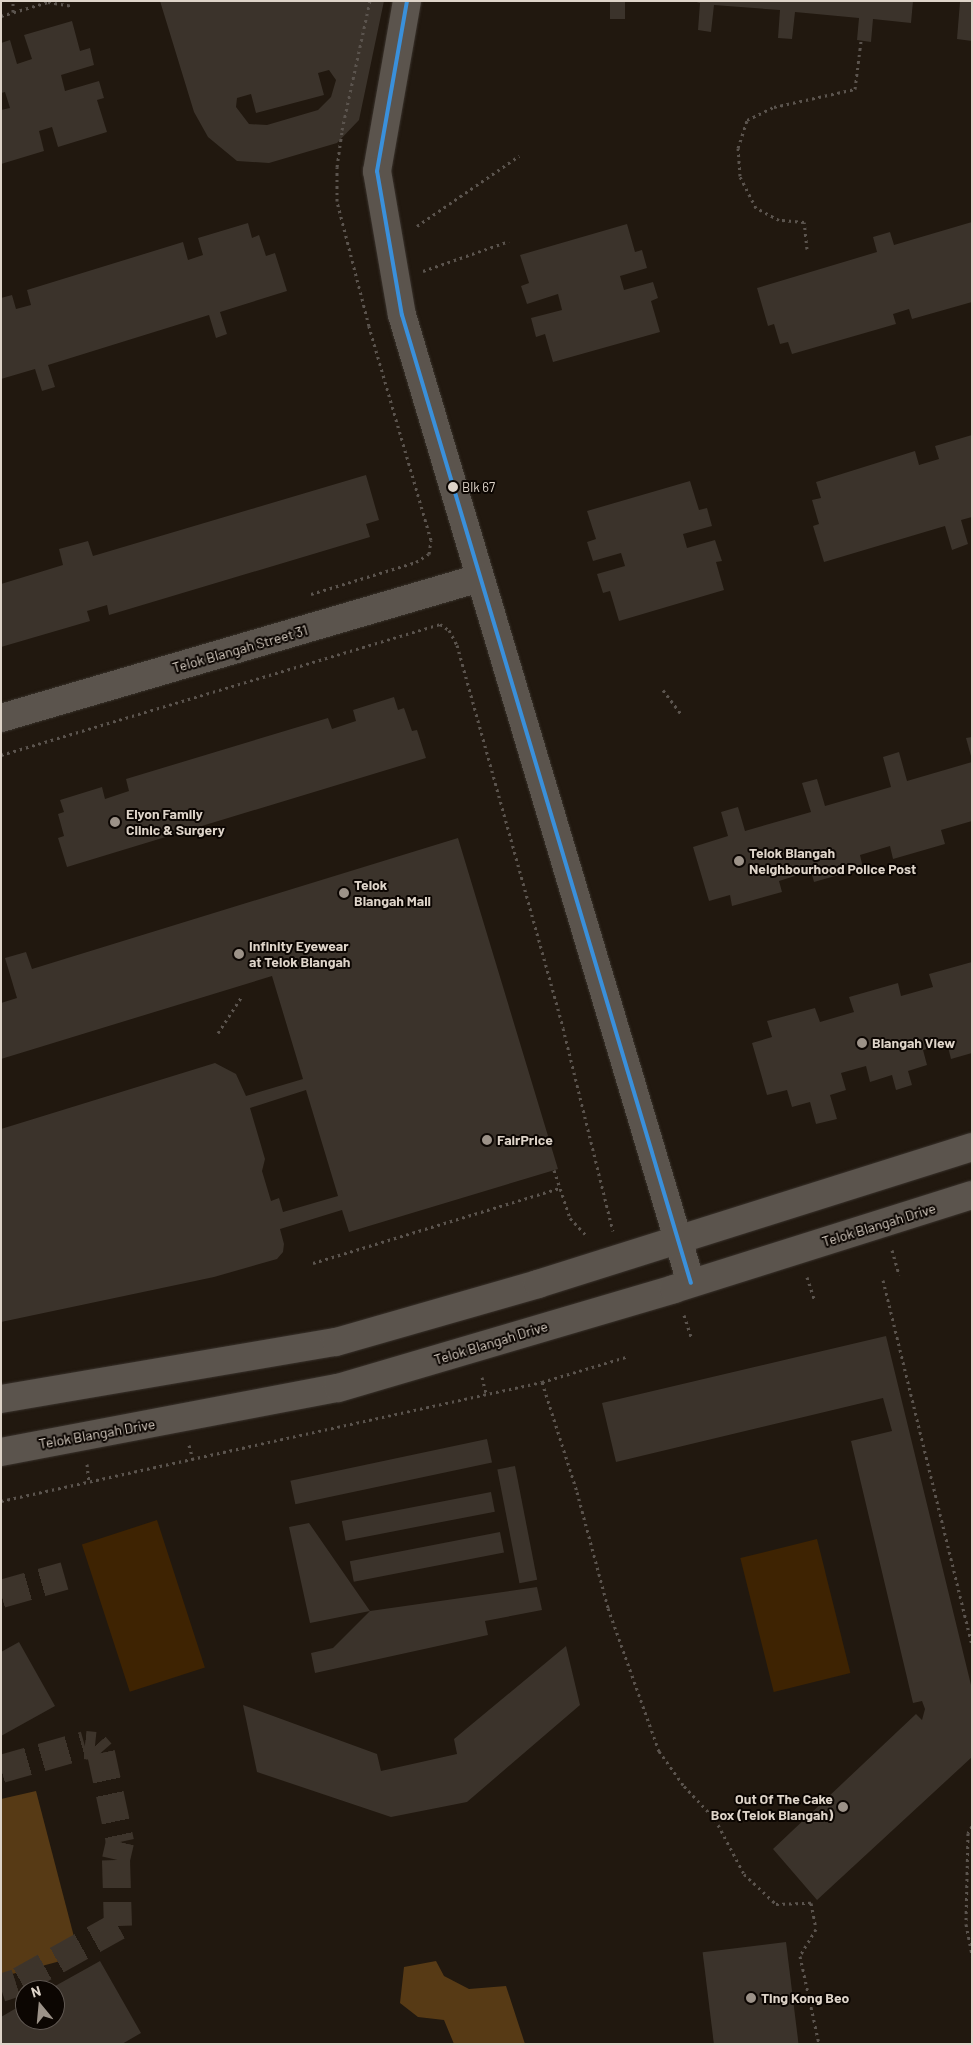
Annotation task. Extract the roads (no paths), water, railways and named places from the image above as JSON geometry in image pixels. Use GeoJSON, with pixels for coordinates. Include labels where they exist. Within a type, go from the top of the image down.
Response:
{"type":"FeatureCollection","features":[{"type":"Feature","properties":{"kind":"street"},"geometry":{"type":"LineString","coordinates":[[407,1],[376,185],[402,315],[676,1240],[691,1283]]}},
{"type":"Feature","properties":{"kind":"street","name":"Telok Blangah Street 31"},"geometry":{"type":"LineString","coordinates":[[1,718],[480,578]]}},
{"type":"Feature","properties":{"kind":"street"},"geometry":{"type":"LineString","coordinates":[[1,1399],[336,1342],[676,1240],[972,1147]]}},
{"type":"Feature","properties":{"kind":"street","name":"Telok Blangah Drive"},"geometry":{"type":"LineString","coordinates":[[1,1452],[338,1388],[691,1283],[972,1195]]}},
{"type":"Feature","properties":{"kind":"tunnel"},"geometry":{"type":"LineString","coordinates":[[1,1594],[64,1576]]}},
{"type":"Feature","properties":{"kind":"tunnel"},"geometry":{"type":"LineString","coordinates":[[1,1769],[85,1745],[95,1746],[101,1753],[120,1842],[116,1860],[118,1926],[16,1983],[1,1988]]}},
{"type":"Feature","properties":{"kind":"place","name":"Blk 67"},"geometry":{"type":"Point","coordinates":[453,487]}},
{"type":"Feature","properties":{"kind":"place","name":"Elyon Family Clinic & Surgery"},"geometry":{"type":"Point","coordinates":[115,822]}},
{"type":"Feature","properties":{"kind":"place","name":"Telok Blangah Neighbourhood Police Post"},"geometry":{"type":"Point","coordinates":[739,861]}},
{"type":"Feature","properties":{"kind":"place","name":"Telok Blangah Mall"},"geometry":{"type":"Point","coordinates":[344,893]}},
{"type":"Feature","properties":{"kind":"place","name":"Infinity Eyewear at Telok Blangah"},"geometry":{"type":"Point","coordinates":[239,954]}},
{"type":"Feature","properties":{"kind":"place","name":"Blangah View"},"geometry":{"type":"Point","coordinates":[862,1043]}},
{"type":"Feature","properties":{"kind":"place","name":"FairPrice"},"geometry":{"type":"Point","coordinates":[487,1140]}},
{"type":"Feature","properties":{"kind":"place","name":"Out Of The Cake Box (Telok Blangah)"},"geometry":{"type":"Point","coordinates":[843,1807]}},
{"type":"Feature","properties":{"kind":"place","name":"Ting Kong Beo"},"geometry":{"type":"Point","coordinates":[751,1998]}}]}
